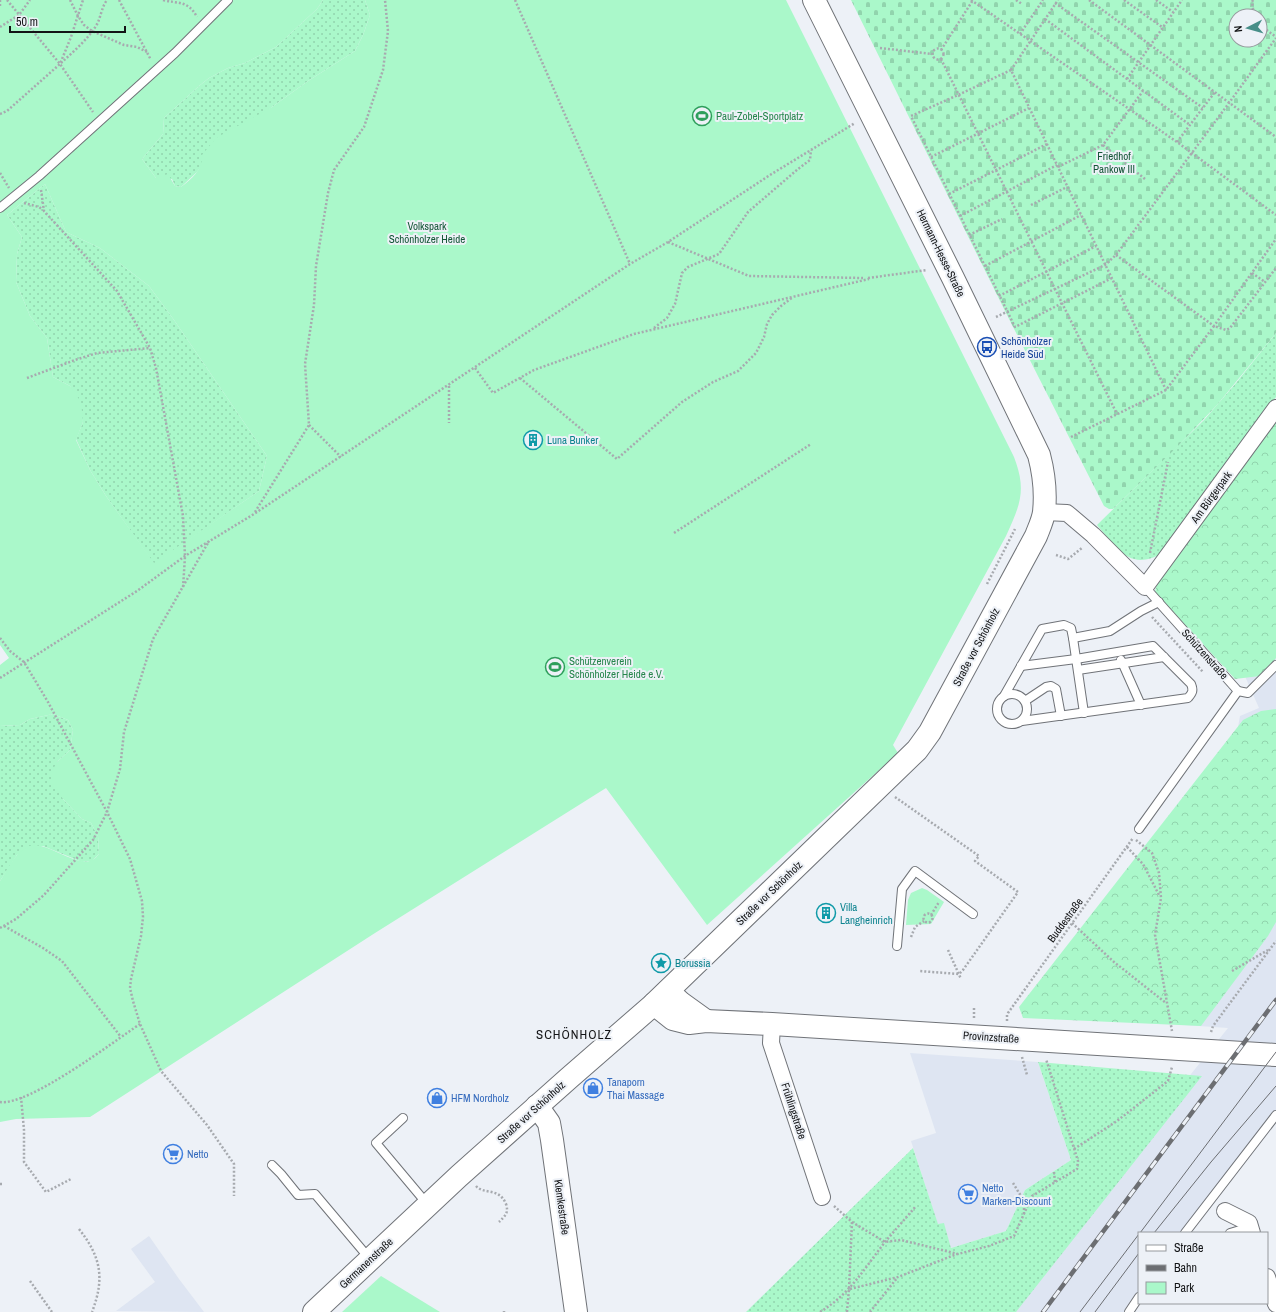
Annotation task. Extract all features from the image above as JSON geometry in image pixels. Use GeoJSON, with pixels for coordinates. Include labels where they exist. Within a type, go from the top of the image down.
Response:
{"type":"FeatureCollection","features":[{"type":"Feature","properties":{"kind":"main road","name":"Hermann-Hesse-Straße"},"geometry":{"type":"LineString","coordinates":[[814,0],[953,278],[1039,455],[1043,470],[1045,490],[1044,512]]}},
{"type":"Feature","properties":{"kind":"main road","name":"Straße vor Schönholz"},"geometry":{"type":"LineString","coordinates":[[424,1210],[537,1106],[661,998],[917,750],[930,732],[1036,536],[1044,512]]}},
{"type":"Feature","properties":{"kind":"main road","name":"Provinzstraße"},"geometry":{"type":"LineString","coordinates":[[661,998],[673,1019],[689,1023],[706,1021],[772,1024],[1276,1055]]}},
{"type":"Feature","properties":{"kind":"main road","name":"Klemkestraße"},"geometry":{"type":"LineString","coordinates":[[537,1106],[549,1123],[576,1312]]}},
{"type":"Feature","properties":{"kind":"main road","name":"Germanenstraße"},"geometry":{"type":"LineString","coordinates":[[314,1312],[424,1210]]}},
{"type":"Feature","properties":{"kind":"street","name":"Am Bürgerpark"},"geometry":{"type":"LineString","coordinates":[[1145,587],[1276,408]]}},
{"type":"Feature","properties":{"kind":"street","name":"Schützenstraße"},"geometry":{"type":"LineString","coordinates":[[1044,512],[1067,513],[1093,535],[1145,587]]}},
{"type":"Feature","properties":{"kind":"street","name":"Frühlingstraße"},"geometry":{"type":"LineString","coordinates":[[772,1024],[771,1043],[822,1197]]}},
{"type":"Feature","properties":{"kind":"street"},"geometry":{"type":"LineString","coordinates":[[1225,1211],[1248,1223],[1251,1230]]}},
{"type":"Feature","properties":{"kind":"street"},"geometry":{"type":"LineString","coordinates":[[1268,1280],[1276,1304]]}},
{"type":"Feature","properties":{"kind":"lane"},"geometry":{"type":"LineString","coordinates":[[0,208],[41,175],[156,70],[228,0]]}},
{"type":"Feature","properties":{"kind":"lane","name":"Schützenstraße"},"geometry":{"type":"LineString","coordinates":[[1145,587],[1238,691]]}},
{"type":"Feature","properties":{"kind":"lane"},"geometry":{"type":"LineString","coordinates":[[1073,638],[1110,631],[1144,609],[1159,602]]}},
{"type":"Feature","properties":{"kind":"lane"},"geometry":{"type":"LineString","coordinates":[[1021,666],[1076,659],[1117,653],[1153,646],[1191,684],[1193,688],[1192,693],[1188,698],[1084,713],[1022,721],[1007,724],[999,718],[997,713],[998,703],[1004,696],[1021,666],[1042,629],[1064,625],[1071,628],[1073,638],[1076,659],[1078,670],[1084,713]]}},
{"type":"Feature","properties":{"kind":"lane"},"geometry":{"type":"LineString","coordinates":[[1117,653],[1141,705]]}},
{"type":"Feature","properties":{"kind":"lane"},"geometry":{"type":"LineString","coordinates":[[1078,670],[1164,657]]}},
{"type":"Feature","properties":{"kind":"lane"},"geometry":{"type":"LineString","coordinates":[[1138,830],[1238,691],[1248,693],[1276,664]]}},
{"type":"Feature","properties":{"kind":"lane"},"geometry":{"type":"LineString","coordinates":[[1025,701],[1046,687],[1051,686],[1056,689],[1061,716]]}},
{"type":"Feature","properties":{"kind":"lane"},"geometry":{"type":"LineString","coordinates":[[1004,696],[1009,694],[1018,695],[1025,701],[1026,714],[1022,721]]}},
{"type":"Feature","properties":{"kind":"lane"},"geometry":{"type":"LineString","coordinates":[[897,946],[902,889],[915,871],[973,914]]}},
{"type":"Feature","properties":{"kind":"lane"},"geometry":{"type":"LineString","coordinates":[[1186,1232],[1276,1115]]}},
{"type":"Feature","properties":{"kind":"lane"},"geometry":{"type":"LineString","coordinates":[[403,1118],[376,1144],[424,1210]]}},
{"type":"Feature","properties":{"kind":"lane"},"geometry":{"type":"LineString","coordinates":[[272,1165],[298,1195],[315,1194],[371,1260]]}},
{"type":"Feature","properties":{"kind":"lane"},"geometry":{"type":"LineString","coordinates":[[1237,1232],[1251,1230]]}},
{"type":"Feature","properties":{"kind":"lane"},"geometry":{"type":"LineString","coordinates":[[1129,1312],[1138,1298]]}},
{"type":"Feature","properties":{"kind":"path"},"geometry":{"type":"LineString","coordinates":[[0,0],[0,6]]}},
{"type":"Feature","properties":{"kind":"path"},"geometry":{"type":"LineString","coordinates":[[6,0],[60,64],[99,121]]}},
{"type":"Feature","properties":{"kind":"path"},"geometry":{"type":"LineString","coordinates":[[0,27],[19,15],[30,0]]}},
{"type":"Feature","properties":{"kind":"path"},"geometry":{"type":"LineString","coordinates":[[70,0],[84,25],[92,31],[124,46],[138,47],[147,52]]}},
{"type":"Feature","properties":{"kind":"path"},"geometry":{"type":"LineString","coordinates":[[60,64],[71,37],[83,0]]}},
{"type":"Feature","properties":{"kind":"path"},"geometry":{"type":"LineString","coordinates":[[0,114],[7,111],[60,64],[92,31],[96,26],[104,3],[107,0]]}},
{"type":"Feature","properties":{"kind":"path"},"geometry":{"type":"LineString","coordinates":[[119,0],[156,70]]}},
{"type":"Feature","properties":{"kind":"path"},"geometry":{"type":"LineString","coordinates":[[163,0],[188,5],[195,14],[201,26]]}},
{"type":"Feature","properties":{"kind":"path"},"geometry":{"type":"LineString","coordinates":[[254,514],[309,425],[305,364],[314,305],[316,266],[327,200],[334,170],[364,127],[383,70],[388,31],[384,0]]}},
{"type":"Feature","properties":{"kind":"path"},"geometry":{"type":"LineString","coordinates":[[514,0],[630,264]]}},
{"type":"Feature","properties":{"kind":"path"},"geometry":{"type":"LineString","coordinates":[[1117,414],[941,59],[943,54],[941,50],[972,0],[1177,142],[1276,214]]}},
{"type":"Feature","properties":{"kind":"path"},"geometry":{"type":"LineString","coordinates":[[1016,0],[1022,4]]}},
{"type":"Feature","properties":{"kind":"path"},"geometry":{"type":"LineString","coordinates":[[1020,34],[1043,0]]}},
{"type":"Feature","properties":{"kind":"path"},"geometry":{"type":"LineString","coordinates":[[1058,0],[1010,70],[911,116],[1015,327],[1112,278]]}},
{"type":"Feature","properties":{"kind":"path"},"geometry":{"type":"LineString","coordinates":[[1089,0],[1276,137]]}},
{"type":"Feature","properties":{"kind":"path"},"geometry":{"type":"LineString","coordinates":[[1124,0],[1162,28]]}},
{"type":"Feature","properties":{"kind":"path"},"geometry":{"type":"LineString","coordinates":[[1156,0],[1173,12]]}},
{"type":"Feature","properties":{"kind":"path"},"geometry":{"type":"LineString","coordinates":[[1127,79],[1182,0]]}},
{"type":"Feature","properties":{"kind":"path"},"geometry":{"type":"LineString","coordinates":[[1055,3],[1203,108]]}},
{"type":"Feature","properties":{"kind":"path"},"geometry":{"type":"LineString","coordinates":[[1045,19],[1190,125]]}},
{"type":"Feature","properties":{"kind":"path"},"geometry":{"type":"LineString","coordinates":[[996,317],[1105,265],[1116,255],[1276,37]]}},
{"type":"Feature","properties":{"kind":"path"},"geometry":{"type":"LineString","coordinates":[[880,48],[932,54],[936,59],[941,59]]}},
{"type":"Feature","properties":{"kind":"path"},"geometry":{"type":"LineString","coordinates":[[932,54],[936,50],[941,50]]}},
{"type":"Feature","properties":{"kind":"path"},"geometry":{"type":"LineString","coordinates":[[1010,70],[1166,390]]}},
{"type":"Feature","properties":{"kind":"path"},"geometry":{"type":"LineString","coordinates":[[960,216],[1006,191],[1103,145],[1144,91]]}},
{"type":"Feature","properties":{"kind":"path"},"geometry":{"type":"LineString","coordinates":[[1177,142],[1215,92]]}},
{"type":"Feature","properties":{"kind":"path"},"geometry":{"type":"LineString","coordinates":[[931,157],[1029,108]]}},
{"type":"Feature","properties":{"kind":"path"},"geometry":{"type":"LineString","coordinates":[[0,678],[137,591],[185,556],[254,514],[341,457],[630,264],[668,242],[811,150],[856,123]]}},
{"type":"Feature","properties":{"kind":"path"},"geometry":{"type":"LineString","coordinates":[[949,194],[1047,144]]}},
{"type":"Feature","properties":{"kind":"path"},"geometry":{"type":"LineString","coordinates":[[1103,145],[1145,179]]}},
{"type":"Feature","properties":{"kind":"path"},"geometry":{"type":"LineString","coordinates":[[652,330],[667,318],[675,304],[682,273],[688,267],[719,254],[748,212],[810,160],[811,150]]}},
{"type":"Feature","properties":{"kind":"path"},"geometry":{"type":"LineString","coordinates":[[41,175],[42,204],[44,211]]}},
{"type":"Feature","properties":{"kind":"path"},"geometry":{"type":"LineString","coordinates":[[1031,205],[1067,187]]}},
{"type":"Feature","properties":{"kind":"path"},"geometry":{"type":"LineString","coordinates":[[11,200],[30,204],[44,211],[117,291],[150,348],[156,368],[183,516],[185,556],[183,588]]}},
{"type":"Feature","properties":{"kind":"path"},"geometry":{"type":"LineString","coordinates":[[985,266],[1081,215]]}},
{"type":"Feature","properties":{"kind":"path"},"geometry":{"type":"LineString","coordinates":[[969,235],[1002,219]]}},
{"type":"Feature","properties":{"kind":"path"},"geometry":{"type":"LineString","coordinates":[[1071,437],[1166,390],[1276,239]]}},
{"type":"Feature","properties":{"kind":"path"},"geometry":{"type":"LineString","coordinates":[[668,242],[749,276],[869,278]]}},
{"type":"Feature","properties":{"kind":"path"},"geometry":{"type":"LineString","coordinates":[[999,296],[1096,246]]}},
{"type":"Feature","properties":{"kind":"path"},"geometry":{"type":"LineString","coordinates":[[1116,255],[1214,326],[1226,330],[1230,328],[1276,268]]}},
{"type":"Feature","properties":{"kind":"path"},"geometry":{"type":"LineString","coordinates":[[475,368],[493,393],[541,368],[634,334],[869,278],[927,270]]}},
{"type":"Feature","properties":{"kind":"path"},"geometry":{"type":"LineString","coordinates":[[1252,273],[1265,282]]}},
{"type":"Feature","properties":{"kind":"path"},"geometry":{"type":"LineString","coordinates":[[520,378],[617,458],[682,402],[712,382],[738,371],[756,353],[772,314],[795,296]]}},
{"type":"Feature","properties":{"kind":"path"},"geometry":{"type":"LineString","coordinates":[[27,378],[97,353],[150,348]]}},
{"type":"Feature","properties":{"kind":"path"},"geometry":{"type":"LineString","coordinates":[[449,385],[450,423]]}},
{"type":"Feature","properties":{"kind":"path"},"geometry":{"type":"LineString","coordinates":[[309,425],[341,457]]}},
{"type":"Feature","properties":{"kind":"path"},"geometry":{"type":"LineString","coordinates":[[674,533],[811,444]]}},
{"type":"Feature","properties":{"kind":"path"},"geometry":{"type":"LineString","coordinates":[[1150,556],[1168,462]]}},
{"type":"Feature","properties":{"kind":"path"},"geometry":{"type":"LineString","coordinates":[[987,585],[1015,529]]}},
{"type":"Feature","properties":{"kind":"path"},"geometry":{"type":"LineString","coordinates":[[0,928],[16,919],[44,895],[93,840],[107,812],[120,769],[124,732],[153,639],[210,541]]}},
{"type":"Feature","properties":{"kind":"path"},"geometry":{"type":"LineString","coordinates":[[1056,555],[1068,559],[1083,546]]}},
{"type":"Feature","properties":{"kind":"path"},"geometry":{"type":"LineString","coordinates":[[1144,609],[1207,676]]}},
{"type":"Feature","properties":{"kind":"path"},"geometry":{"type":"LineString","coordinates":[[0,638],[10,651],[24,662],[48,702],[107,812],[130,859],[142,901],[143,917],[141,936],[130,988],[140,1024],[162,1071],[207,1125],[234,1164],[234,1196]]}},
{"type":"Feature","properties":{"kind":"path"},"geometry":{"type":"LineString","coordinates":[[895,797],[979,856],[975,861],[1018,892],[959,974],[919,971]]}},
{"type":"Feature","properties":{"kind":"path","name":"Buddestraße"},"geometry":{"type":"LineString","coordinates":[[1006,1020],[1008,1013],[1138,830]]}},
{"type":"Feature","properties":{"kind":"path"},"geometry":{"type":"LineString","coordinates":[[1133,837],[1152,853],[1159,873],[1161,898],[1155,935],[1172,1031]]}},
{"type":"Feature","properties":{"kind":"path"},"geometry":{"type":"LineString","coordinates":[[1127,847],[1143,864],[1161,898]]}},
{"type":"Feature","properties":{"kind":"path"},"geometry":{"type":"LineString","coordinates":[[910,942],[912,931],[924,921]]}},
{"type":"Feature","properties":{"kind":"path"},"geometry":{"type":"LineString","coordinates":[[1072,923],[1114,962],[1167,1004]]}},
{"type":"Feature","properties":{"kind":"path"},"geometry":{"type":"LineString","coordinates":[[3,926],[43,948],[62,961],[121,1037]]}},
{"type":"Feature","properties":{"kind":"path"},"geometry":{"type":"LineString","coordinates":[[1211,1032],[1213,1026],[1276,941]]}},
{"type":"Feature","properties":{"kind":"path"},"geometry":{"type":"LineString","coordinates":[[1232,971],[1270,949]]}},
{"type":"Feature","properties":{"kind":"path"},"geometry":{"type":"LineString","coordinates":[[948,950],[961,979]]}},
{"type":"Feature","properties":{"kind":"path"},"geometry":{"type":"LineString","coordinates":[[974,1007],[974,1018]]}},
{"type":"Feature","properties":{"kind":"path"},"geometry":{"type":"LineString","coordinates":[[0,1102],[7,1103],[48,1086],[140,1024]]}},
{"type":"Feature","properties":{"kind":"path"},"geometry":{"type":"LineString","coordinates":[[1022,1057],[1027,1075]]}},
{"type":"Feature","properties":{"kind":"path"},"geometry":{"type":"LineString","coordinates":[[849,1289],[898,1277],[958,1254],[988,1246],[1014,1236],[1032,1196],[1077,1169],[1078,1161],[1046,1058]]}},
{"type":"Feature","properties":{"kind":"path"},"geometry":{"type":"LineString","coordinates":[[1074,1149],[1117,1122],[1168,1081],[1172,1066]]}},
{"type":"Feature","properties":{"kind":"path"},"geometry":{"type":"LineString","coordinates":[[21,1097],[24,1130],[24,1162],[46,1192],[71,1179]]}},
{"type":"Feature","properties":{"kind":"path"},"geometry":{"type":"LineString","coordinates":[[1054,1172],[1055,1182]]}},
{"type":"Feature","properties":{"kind":"path"},"geometry":{"type":"LineString","coordinates":[[1012,1183],[1024,1200],[1024,1215]]}},
{"type":"Feature","properties":{"kind":"path"},"geometry":{"type":"LineString","coordinates":[[474,1184],[479,1189],[489,1190],[500,1195],[504,1199],[508,1209],[507,1215],[499,1222]]}},
{"type":"Feature","properties":{"kind":"path"},"geometry":{"type":"LineString","coordinates":[[822,1197],[852,1222],[886,1242],[901,1240],[958,1254]]}},
{"type":"Feature","properties":{"kind":"path"},"geometry":{"type":"LineString","coordinates":[[820,1312],[830,1306],[849,1289],[916,1206]]}},
{"type":"Feature","properties":{"kind":"path"},"geometry":{"type":"LineString","coordinates":[[847,1312],[852,1222]]}},
{"type":"Feature","properties":{"kind":"path"},"geometry":{"type":"LineString","coordinates":[[79,1228],[86,1238],[99,1265],[99,1293],[92,1312]]}},
{"type":"Feature","properties":{"kind":"path"},"geometry":{"type":"LineString","coordinates":[[870,1312],[898,1277]]}},
{"type":"Feature","properties":{"kind":"path"},"geometry":{"type":"LineString","coordinates":[[30,1281],[52,1312]]}},
{"type":"Feature","properties":{"kind":"shaded area"},"geometry":{"type":"Polygon","coordinates":[[[1276,438],[1276,1121],[1190,1232],[1138,1232],[1138,1299],[1128,1312],[980,1312],[1187,1079],[1228,1028],[1184,1025],[1240,716],[1259,708],[1240,665],[1276,438]]]}},
{"type":"Feature","properties":{"kind":"shaded area"},"geometry":{"type":"Polygon","coordinates":[[[910,1053],[1038,1062],[1071,1160],[1025,1190],[1006,1231],[951,1248],[944,1224],[938,1225],[911,1141],[936,1133],[910,1053]]]}},
{"type":"Feature","properties":{"kind":"shaded area"},"geometry":{"type":"Polygon","coordinates":[[[149,1236],[204,1312],[116,1311],[155,1282],[131,1249],[149,1236]]]}},
{"type":"Feature","properties":{"kind":"green space","name":"Volkspark Schönholzer Heide"},"geometry":{"type":"Polygon","coordinates":[[[0,0],[323,0],[317,9],[276,47],[245,63],[228,68],[209,78],[164,118],[163,134],[142,159],[156,178],[168,174],[175,186],[181,187],[189,181],[199,169],[202,155],[216,138],[272,107],[308,81],[355,51],[363,35],[370,15],[365,0],[786,0],[1014,457],[1020,479],[1020,498],[1011,525],[893,745],[898,753],[707,925],[606,788],[375,933],[90,1117],[16,1119],[0,1122],[0,881],[15,857],[27,847],[34,845],[42,846],[86,862],[93,860],[99,854],[98,836],[91,823],[82,819],[63,799],[53,783],[51,773],[57,762],[70,750],[73,730],[68,720],[53,714],[30,719],[20,725],[0,726],[0,665],[9,658],[0,645],[0,0]],[[45,184],[7,215],[22,237],[17,254],[16,282],[30,316],[47,338],[53,377],[70,386],[81,402],[83,422],[76,440],[90,470],[106,496],[154,563],[259,491],[267,456],[149,286],[100,248],[66,232],[45,184]]]}},
{"type":"Feature","properties":{"kind":"green space"},"geometry":{"type":"Polygon","coordinates":[[[323,0],[365,0],[370,15],[363,35],[355,51],[308,81],[272,107],[203,163],[197,172],[181,187],[175,186],[172,179],[156,178],[142,159],[163,134],[164,118],[209,78],[228,68],[245,63],[276,47],[317,9],[323,0]]]}},
{"type":"Feature","properties":{"kind":"green space","name":"Friedhof Pankow III"},"geometry":{"type":"Polygon","coordinates":[[[851,0],[1276,0],[1276,333],[1217,405],[1176,448],[1113,509],[1109,509],[1104,506],[1006,313],[851,0]]]}},
{"type":"Feature","properties":{"kind":"green space"},"geometry":{"type":"Polygon","coordinates":[[[45,184],[66,232],[100,248],[149,286],[267,456],[259,491],[154,564],[106,496],[90,470],[76,439],[83,422],[70,386],[53,377],[47,338],[30,316],[16,282],[17,254],[22,237],[7,215],[45,184]]]}},
{"type":"Feature","properties":{"kind":"green space"},"geometry":{"type":"Polygon","coordinates":[[[1276,333],[1276,397],[1163,553],[1141,560],[1132,559],[1125,555],[1111,542],[1097,525],[1204,420],[1276,333]]]}},
{"type":"Feature","properties":{"kind":"green space"},"geometry":{"type":"Polygon","coordinates":[[[1276,414],[1276,658],[1260,676],[1235,679],[1155,592],[1158,577],[1276,414]]]}},
{"type":"Feature","properties":{"kind":"green space"},"geometry":{"type":"Polygon","coordinates":[[[1276,709],[1276,922],[1268,936],[1201,1026],[1023,1018],[1019,1007],[1243,720],[1261,711],[1276,709]]]}},
{"type":"Feature","properties":{"kind":"green space"},"geometry":{"type":"Polygon","coordinates":[[[53,714],[68,720],[73,730],[70,750],[57,762],[63,799],[82,819],[91,823],[98,836],[99,854],[92,861],[82,862],[43,846],[17,855],[0,881],[0,726],[20,725],[30,719],[53,714]]]}},
{"type":"Feature","properties":{"kind":"green space"},"geometry":{"type":"Polygon","coordinates":[[[922,888],[944,902],[931,924],[906,925],[908,900],[911,893],[922,888]]]}},
{"type":"Feature","properties":{"kind":"green space"},"geometry":{"type":"Polygon","coordinates":[[[1038,1062],[1202,1076],[1016,1312],[746,1312],[913,1148],[938,1224],[944,1223],[951,1248],[1006,1231],[1025,1190],[1071,1160],[1038,1062]]]}},
{"type":"Feature","properties":{"kind":"green space"},"geometry":{"type":"Polygon","coordinates":[[[381,1276],[440,1312],[342,1312],[381,1276]]]}},
{"type":"Feature","properties":{"kind":"tram line"},"geometry":{"type":"LineString","coordinates":[[1141,1232],[1276,1052]]}},
{"type":"Feature","properties":{"kind":"tram line"},"geometry":{"type":"LineString","coordinates":[[1155,1232],[1211,1162],[1276,1086]]}},
{"type":"Feature","properties":{"kind":"tram line"},"geometry":{"type":"LineString","coordinates":[[1080,1312],[1138,1235]]}},
{"type":"Feature","properties":{"kind":"tram line"},"geometry":{"type":"LineString","coordinates":[[1095,1312],[1138,1254]]}},
{"type":"Feature","properties":{"kind":"railway"},"geometry":{"type":"LineString","coordinates":[[1043,1312],[1276,1000]]}},
{"type":"Feature","properties":{"kind":"place","name":"Paul-Zobel-Sportplatz"},"geometry":{"type":"Point","coordinates":[702,116]}},
{"type":"Feature","properties":{"kind":"place","name":"Schönholzer Heide Süd"},"geometry":{"type":"Point","coordinates":[987,347]}},
{"type":"Feature","properties":{"kind":"place","name":"Luna Bunker"},"geometry":{"type":"Point","coordinates":[533,440]}},
{"type":"Feature","properties":{"kind":"place","name":"Schützenverein Schönholzer Heide e.V."},"geometry":{"type":"Point","coordinates":[555,667]}},
{"type":"Feature","properties":{"kind":"place","name":"Villa Langheinrich"},"geometry":{"type":"Point","coordinates":[826,913]}},
{"type":"Feature","properties":{"kind":"place","name":"Borussia"},"geometry":{"type":"Point","coordinates":[661,963]}},
{"type":"Feature","properties":{"kind":"place","name":"Tanaporn Thai Massage"},"geometry":{"type":"Point","coordinates":[593,1088]}},
{"type":"Feature","properties":{"kind":"place","name":"HFM Nordholz"},"geometry":{"type":"Point","coordinates":[437,1098]}},
{"type":"Feature","properties":{"kind":"place","name":"Netto"},"geometry":{"type":"Point","coordinates":[173,1154]}},
{"type":"Feature","properties":{"kind":"place","name":"Netto Marken-Discount"},"geometry":{"type":"Point","coordinates":[968,1194]}},
{"type":"Feature","properties":{"kind":"district","name":"SCHÖNHOLZ"},"geometry":{"type":"Point","coordinates":[574,1034]}}]}
